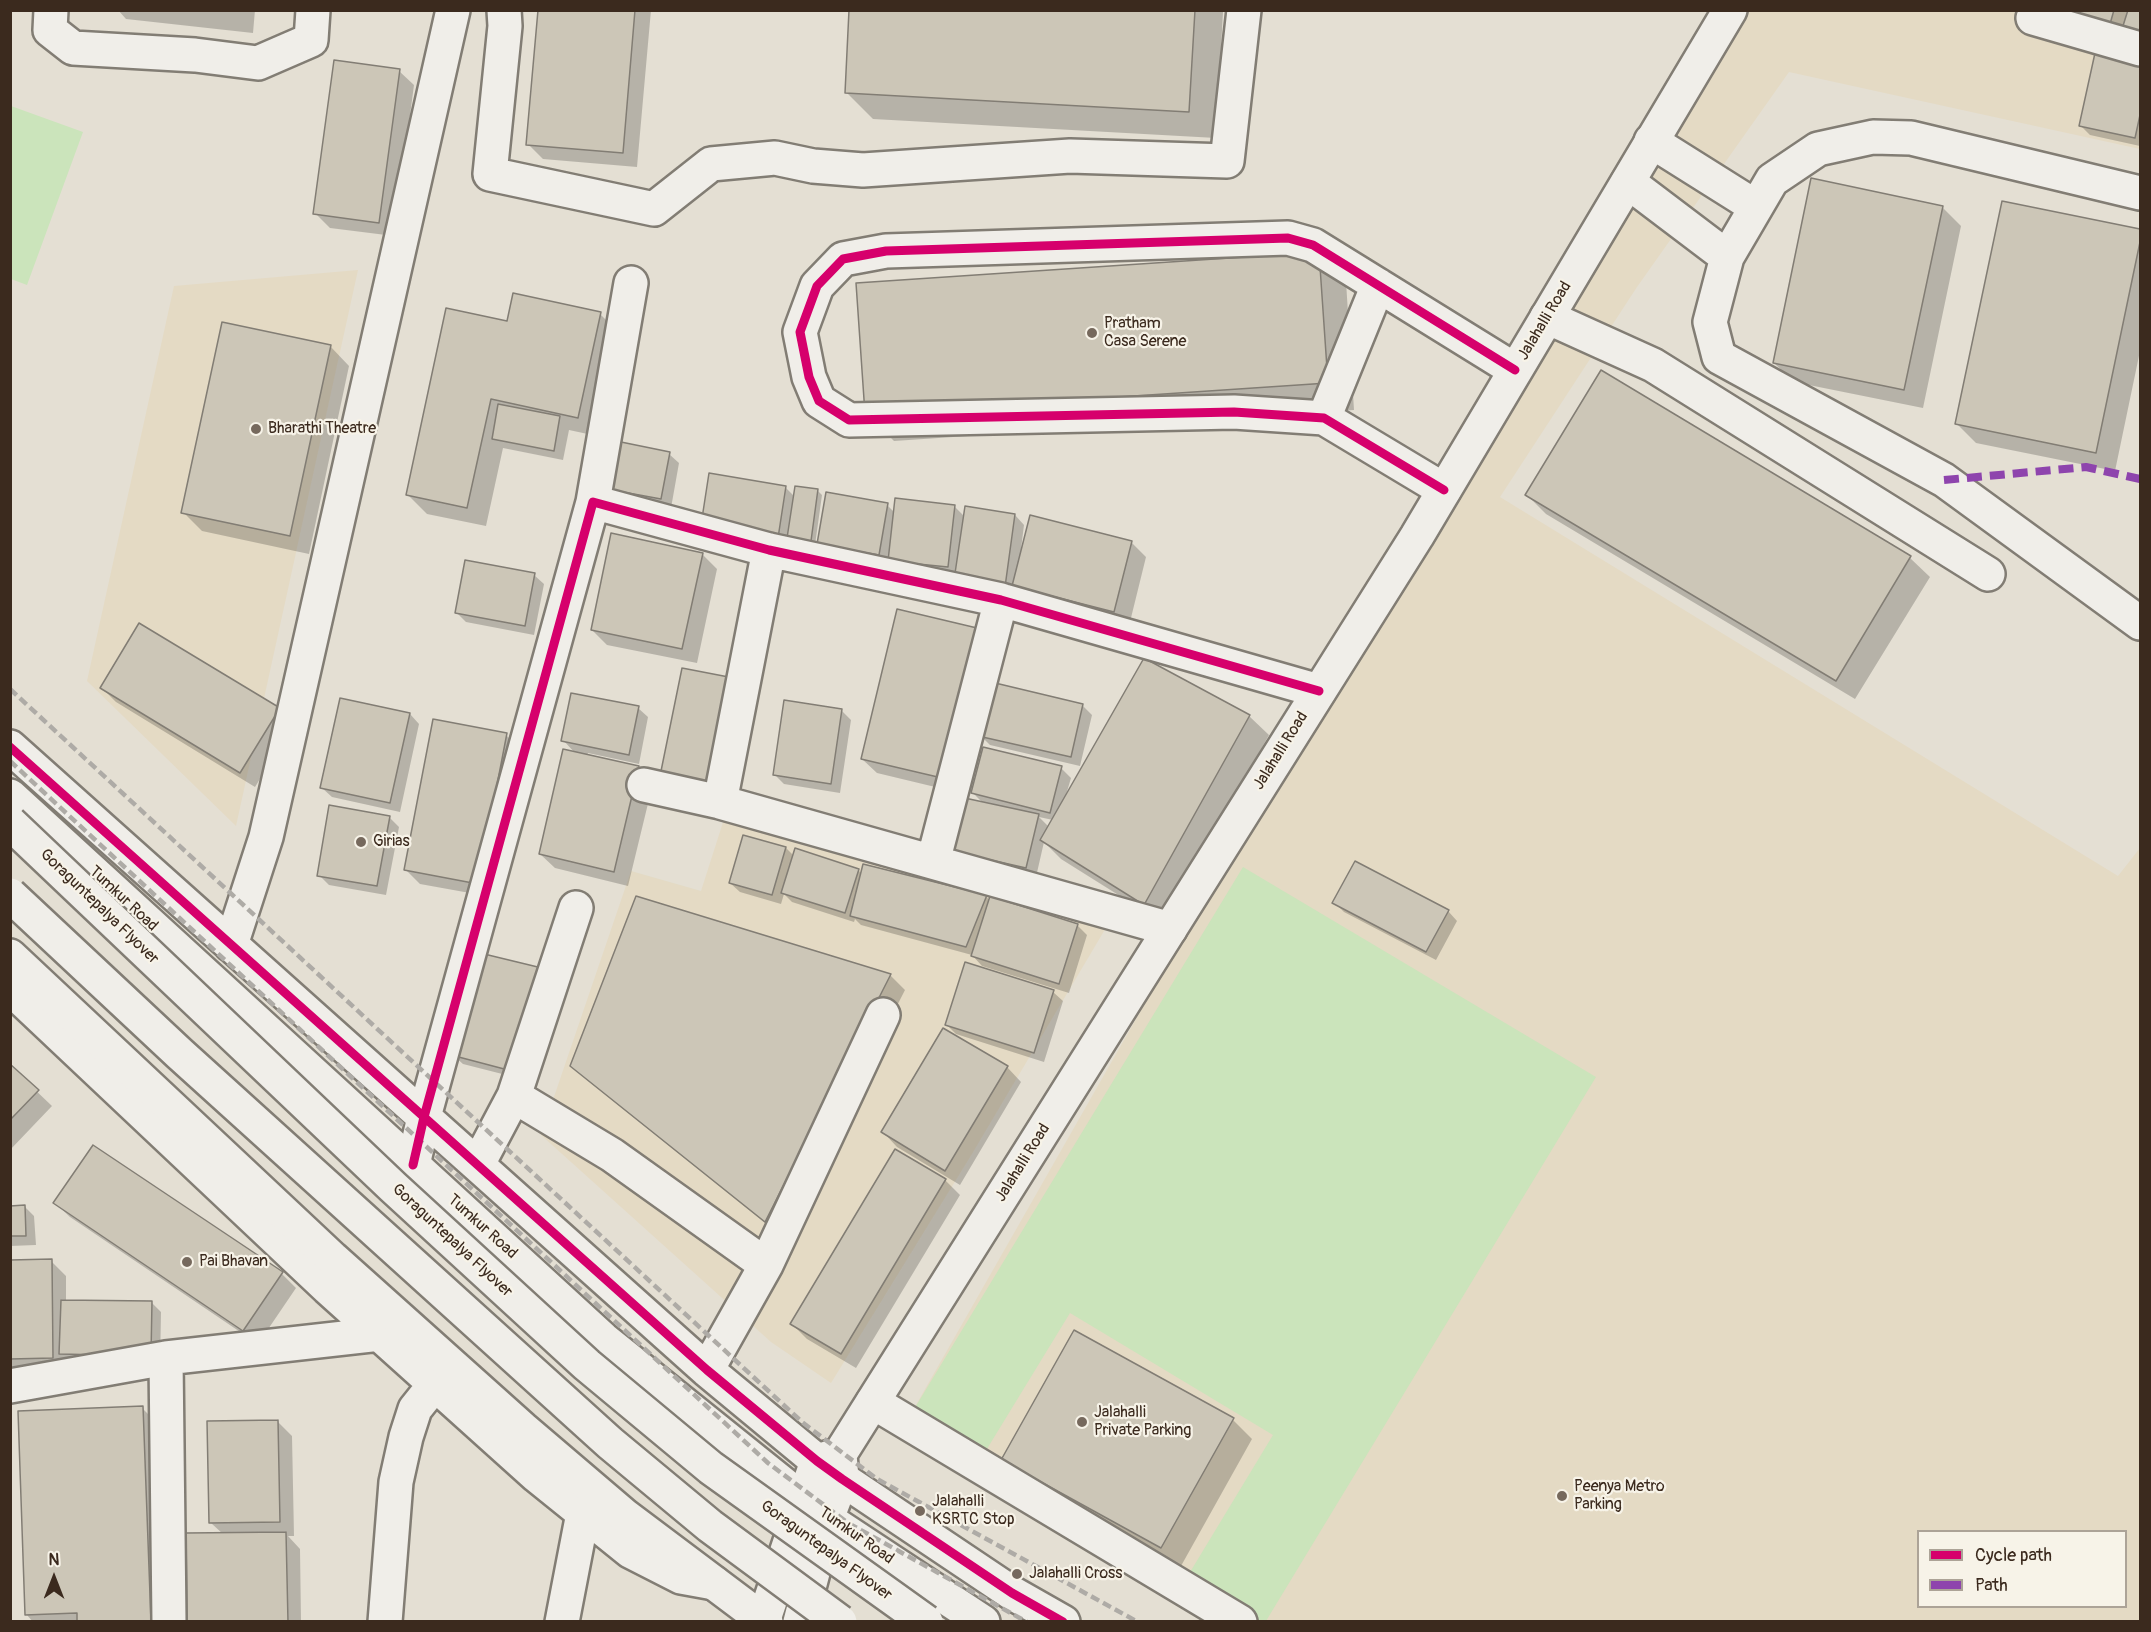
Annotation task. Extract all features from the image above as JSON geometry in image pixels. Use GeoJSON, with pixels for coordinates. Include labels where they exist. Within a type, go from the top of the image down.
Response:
{"type":"FeatureCollection","features":[{"type":"Feature","properties":{"kind":"main road"},"geometry":{"type":"LineString","coordinates":[[51,10],[50,30],[73,48],[195,55],[258,63],[311,40],[313,10]]}},
{"type":"Feature","properties":{"kind":"main road"},"geometry":{"type":"LineString","coordinates":[[231,945],[266,837],[453,10]]}},
{"type":"Feature","properties":{"kind":"main road"},"geometry":{"type":"LineString","coordinates":[[504,10],[505,26],[490,174],[654,209],[711,164],[776,158],[813,166],[863,170],[1070,156],[1227,161],[1244,10]]}},
{"type":"Feature","properties":{"kind":"main road","name":"Jalahalli Road"},"geometry":{"type":"LineString","coordinates":[[816,1508],[833,1465],[1444,490],[1730,10]]}},
{"type":"Feature","properties":{"kind":"main road"},"geometry":{"type":"LineString","coordinates":[[2033,18],[2140,49]]}},
{"type":"Feature","properties":{"kind":"main road"},"geometry":{"type":"LineString","coordinates":[[2140,193],[1911,138],[1874,137],[1818,148],[1772,180],[1726,257],[1710,322],[1719,357],[1944,480],[2140,623]]}},
{"type":"Feature","properties":{"kind":"main road"},"geometry":{"type":"LineString","coordinates":[[1652,141],[1756,207]]}},
{"type":"Feature","properties":{"kind":"main road"},"geometry":{"type":"LineString","coordinates":[[1628,182],[1726,257]]}},
{"type":"Feature","properties":{"kind":"main road"},"geometry":{"type":"LineString","coordinates":[[1444,490],[1323,418],[1234,412],[849,420],[819,401],[809,377],[800,332],[816,286],[843,259],[886,251],[1288,238],[1313,245],[1515,370]]}},
{"type":"Feature","properties":{"kind":"main road"},"geometry":{"type":"LineString","coordinates":[[414,1165],[424,1117],[593,502],[631,283]]}},
{"type":"Feature","properties":{"kind":"main road"},"geometry":{"type":"LineString","coordinates":[[1323,418],[1378,285]]}},
{"type":"Feature","properties":{"kind":"main road"},"geometry":{"type":"LineString","coordinates":[[1547,317],[1653,365],[1988,574]]}},
{"type":"Feature","properties":{"kind":"main road"},"geometry":{"type":"LineString","coordinates":[[593,502],[769,550],[1001,600],[1319,691]]}},
{"type":"Feature","properties":{"kind":"main road"},"geometry":{"type":"LineString","coordinates":[[720,802],[769,550]]}},
{"type":"Feature","properties":{"kind":"main road"},"geometry":{"type":"LineString","coordinates":[[933,862],[1001,600]]}},
{"type":"Feature","properties":{"kind":"main road"},"geometry":{"type":"LineString","coordinates":[[10,747],[707,1370],[833,1465],[1012,1593],[1063,1622]]}},
{"type":"Feature","properties":{"kind":"main road"},"geometry":{"type":"LineString","coordinates":[[644,785],[720,802],[1170,929]]}},
{"type":"Feature","properties":{"kind":"main road","name":"Tumkur Road"},"geometry":{"type":"LineString","coordinates":[[10,796],[603,1339],[816,1508],[982,1622]]}},
{"type":"Feature","properties":{"kind":"main road","name":"Goraguntepalya Flyover"},"geometry":{"type":"LineString","coordinates":[[10,823],[384,1179],[587,1365],[711,1468],[926,1622]]}},
{"type":"Feature","properties":{"kind":"main road"},"geometry":{"type":"LineString","coordinates":[[10,895],[180,1054],[610,1443],[710,1526],[840,1622]]}},
{"type":"Feature","properties":{"kind":"main road"},"geometry":{"type":"LineString","coordinates":[[478,1164],[514,1096],[576,908]]}},
{"type":"Feature","properties":{"kind":"main road"},"geometry":{"type":"LineString","coordinates":[[10,956],[332,1258],[523,1429],[625,1516],[764,1621],[816,1508]]}},
{"type":"Feature","properties":{"kind":"main road"},"geometry":{"type":"LineString","coordinates":[[10,988],[328,1287],[537,1476],[630,1551],[681,1578],[714,1583]]}},
{"type":"Feature","properties":{"kind":"main road"},"geometry":{"type":"LineString","coordinates":[[707,1370],[766,1265],[883,1015]]}},
{"type":"Feature","properties":{"kind":"main road"},"geometry":{"type":"LineString","coordinates":[[514,1096],[612,1155],[766,1265]]}},
{"type":"Feature","properties":{"kind":"main road"},"geometry":{"type":"LineString","coordinates":[[10,1386],[166,1358],[380,1334]]}},
{"type":"Feature","properties":{"kind":"main road"},"geometry":{"type":"LineString","coordinates":[[166,1358],[169,1622]]}},
{"type":"Feature","properties":{"kind":"main road"},"geometry":{"type":"LineString","coordinates":[[385,1622],[396,1482],[415,1409],[435,1384]]}},
{"type":"Feature","properties":{"kind":"main road"},"geometry":{"type":"LineString","coordinates":[[873,1402],[1240,1622]]}},
{"type":"Feature","properties":{"kind":"main road"},"geometry":{"type":"LineString","coordinates":[[800,1622],[816,1508]]}},
{"type":"Feature","properties":{"kind":"main road"},"geometry":{"type":"LineString","coordinates":[[562,1622],[583,1513]]}},
{"type":"Feature","properties":{"kind":"shaded area"},"geometry":{"type":"Polygon","coordinates":[[[1728,11],[2140,11],[2140,149],[1789,72],[1637,287],[1500,497],[2118,876],[2140,848],[2140,1621],[1228,1621],[908,1419],[1478,419],[1728,11]]]}},
{"type":"Feature","properties":{"kind":"shaded area"},"geometry":{"type":"Polygon","coordinates":[[[358,270],[236,826],[87,681],[174,286],[358,270]]]}},
{"type":"Feature","properties":{"kind":"shaded area"},"geometry":{"type":"Polygon","coordinates":[[[725,816],[1107,926],[972,1154],[831,1383],[771,1342],[541,1135],[631,871],[701,891],[725,816]]]}},
{"type":"Feature","properties":{"kind":"green space"},"geometry":{"type":"Polygon","coordinates":[[[11,106],[83,132],[27,285],[11,279],[11,106]]]}},
{"type":"Feature","properties":{"kind":"green space"},"geometry":{"type":"Polygon","coordinates":[[[1243,867],[1596,1077],[1266,1621],[1228,1621],[1178,1592],[1273,1435],[1070,1313],[979,1462],[908,1419],[1243,867]]]}},
{"type":"Feature","properties":{"kind":"building"},"geometry":{"type":"Polygon","coordinates":[[[538,10],[635,10],[623,153],[526,145],[538,10]]]}},
{"type":"Feature","properties":{"kind":"building"},"geometry":{"type":"Polygon","coordinates":[[[849,10],[1195,10],[1189,112],[845,93],[849,10]]]}},
{"type":"Feature","properties":{"kind":"building"},"geometry":{"type":"Polygon","coordinates":[[[2065,10],[2114,10],[2110,24],[2065,10]]]}},
{"type":"Feature","properties":{"kind":"building"},"geometry":{"type":"Polygon","coordinates":[[[2128,10],[2140,10],[2140,35],[2122,29],[2128,10]]]}},
{"type":"Feature","properties":{"kind":"building"},"geometry":{"type":"Polygon","coordinates":[[[2095,53],[2140,64],[2140,115],[2135,138],[2079,126],[2095,53]]]}},
{"type":"Feature","properties":{"kind":"building"},"geometry":{"type":"Polygon","coordinates":[[[334,60],[400,69],[379,223],[313,214],[334,60]]]}},
{"type":"Feature","properties":{"kind":"building"},"geometry":{"type":"Polygon","coordinates":[[[1811,178],[1943,206],[1904,390],[1773,363],[1811,178]]]}},
{"type":"Feature","properties":{"kind":"building"},"geometry":{"type":"Polygon","coordinates":[[[2002,201],[2140,229],[2140,242],[2096,453],[1955,424],[2002,201]]]}},
{"type":"Feature","properties":{"kind":"building","name":"Pratham Casa Serene"},"geometry":{"type":"Polygon","coordinates":[[[1319,252],[1328,383],[865,414],[856,283],[1319,252]]]}},
{"type":"Feature","properties":{"kind":"building"},"geometry":{"type":"Polygon","coordinates":[[[513,293],[601,312],[578,418],[491,399],[467,508],[406,495],[446,308],[507,321],[513,293]]]}},
{"type":"Feature","properties":{"kind":"building","name":"Bharathi Theatre"},"geometry":{"type":"Polygon","coordinates":[[[222,322],[331,345],[290,536],[181,513],[222,322]]]}},
{"type":"Feature","properties":{"kind":"building"},"geometry":{"type":"Polygon","coordinates":[[[1601,370],[1911,556],[1836,681],[1525,495],[1601,370]]]}},
{"type":"Feature","properties":{"kind":"building"},"geometry":{"type":"Polygon","coordinates":[[[498,404],[560,416],[554,451],[492,439],[498,404]]]}},
{"type":"Feature","properties":{"kind":"building"},"geometry":{"type":"Polygon","coordinates":[[[621,442],[670,452],[661,499],[612,490],[621,442]]]}},
{"type":"Feature","properties":{"kind":"building"},"geometry":{"type":"Polygon","coordinates":[[[709,473],[786,486],[778,538],[701,525],[709,473]]]}},
{"type":"Feature","properties":{"kind":"building"},"geometry":{"type":"Polygon","coordinates":[[[795,486],[818,489],[811,541],[787,538],[795,486]]]}},
{"type":"Feature","properties":{"kind":"building"},"geometry":{"type":"Polygon","coordinates":[[[826,492],[888,503],[879,555],[817,544],[826,492]]]}},
{"type":"Feature","properties":{"kind":"building"},"geometry":{"type":"Polygon","coordinates":[[[895,498],[955,505],[948,567],[888,561],[895,498]]]}},
{"type":"Feature","properties":{"kind":"building"},"geometry":{"type":"Polygon","coordinates":[[[965,506],[1015,514],[1005,587],[954,580],[965,506]]]}},
{"type":"Feature","properties":{"kind":"building"},"geometry":{"type":"Polygon","coordinates":[[[1030,515],[1132,541],[1114,612],[1012,586],[1030,515]]]}},
{"type":"Feature","properties":{"kind":"building"},"geometry":{"type":"Polygon","coordinates":[[[611,533],[703,553],[682,649],[591,630],[611,533]]]}},
{"type":"Feature","properties":{"kind":"building"},"geometry":{"type":"Polygon","coordinates":[[[465,560],[535,573],[525,626],[455,613],[465,560]]]}},
{"type":"Feature","properties":{"kind":"building"},"geometry":{"type":"Polygon","coordinates":[[[897,609],[977,628],[942,778],[861,759],[897,609]]]}},
{"type":"Feature","properties":{"kind":"building"},"geometry":{"type":"Polygon","coordinates":[[[139,623],[280,708],[240,773],[100,688],[139,623]]]}},
{"type":"Feature","properties":{"kind":"building"},"geometry":{"type":"Polygon","coordinates":[[[1144,658],[1250,715],[1144,905],[1040,840],[1144,658]]]}},
{"type":"Feature","properties":{"kind":"building"},"geometry":{"type":"Polygon","coordinates":[[[682,668],[739,679],[716,787],[660,776],[682,668]]]}},
{"type":"Feature","properties":{"kind":"building"},"geometry":{"type":"Polygon","coordinates":[[[991,682],[1083,704],[1071,757],[978,736],[991,682]]]}},
{"type":"Feature","properties":{"kind":"building"},"geometry":{"type":"Polygon","coordinates":[[[571,693],[639,706],[629,755],[561,741],[571,693]]]}},
{"type":"Feature","properties":{"kind":"building"},"geometry":{"type":"Polygon","coordinates":[[[340,698],[410,713],[390,803],[320,788],[340,698]]]}},
{"type":"Feature","properties":{"kind":"building"},"geometry":{"type":"Polygon","coordinates":[[[784,700],[842,709],[831,784],[773,775],[784,700]]]}},
{"type":"Feature","properties":{"kind":"building"},"geometry":{"type":"Polygon","coordinates":[[[433,719],[507,733],[478,884],[404,870],[433,719]]]}},
{"type":"Feature","properties":{"kind":"building"},"geometry":{"type":"Polygon","coordinates":[[[983,747],[1062,766],[1050,813],[971,793],[983,747]]]}},
{"type":"Feature","properties":{"kind":"building"},"geometry":{"type":"Polygon","coordinates":[[[563,749],[639,766],[614,872],[539,854],[563,749]]]}},
{"type":"Feature","properties":{"kind":"building"},"geometry":{"type":"Polygon","coordinates":[[[960,797],[1039,814],[1026,868],[947,850],[960,797]]]}},
{"type":"Feature","properties":{"kind":"building"},"geometry":{"type":"Polygon","coordinates":[[[329,805],[390,816],[377,886],[317,876],[329,805]]]}},
{"type":"Feature","properties":{"kind":"building"},"geometry":{"type":"Polygon","coordinates":[[[743,835],[786,847],[772,895],[729,883],[743,835]]]}},
{"type":"Feature","properties":{"kind":"building"},"geometry":{"type":"Polygon","coordinates":[[[795,848],[859,869],[845,913],[781,893],[795,848]]]}},
{"type":"Feature","properties":{"kind":"building"},"geometry":{"type":"Polygon","coordinates":[[[1355,861],[1449,910],[1426,952],[1332,903],[1355,861]]]}},
{"type":"Feature","properties":{"kind":"building"},"geometry":{"type":"Polygon","coordinates":[[[863,864],[987,895],[966,947],[850,916],[863,864]]]}},
{"type":"Feature","properties":{"kind":"building"},"geometry":{"type":"Polygon","coordinates":[[[636,896],[891,974],[765,1222],[570,1066],[636,896]]]}},
{"type":"Feature","properties":{"kind":"building"},"geometry":{"type":"Polygon","coordinates":[[[990,896],[1078,924],[1059,984],[971,956],[990,896]]]}},
{"type":"Feature","properties":{"kind":"building"},"geometry":{"type":"Polygon","coordinates":[[[480,953],[546,969],[508,1070],[451,1055],[480,953]]]}},
{"type":"Feature","properties":{"kind":"building"},"geometry":{"type":"Polygon","coordinates":[[[965,962],[1054,990],[1034,1053],[945,1025],[965,962]]]}},
{"type":"Feature","properties":{"kind":"building"},"geometry":{"type":"Polygon","coordinates":[[[943,1028],[1008,1066],[945,1171],[881,1132],[943,1028]]]}},
{"type":"Feature","properties":{"kind":"building"},"geometry":{"type":"Polygon","coordinates":[[[10,1064],[39,1090],[10,1120],[10,1064]]]}},
{"type":"Feature","properties":{"kind":"building"},"geometry":{"type":"Polygon","coordinates":[[[93,1145],[283,1272],[243,1331],[53,1203],[93,1145]]]}},
{"type":"Feature","properties":{"kind":"building"},"geometry":{"type":"Polygon","coordinates":[[[895,1149],[946,1179],[841,1354],[790,1324],[895,1149]]]}},
{"type":"Feature","properties":{"kind":"building"},"geometry":{"type":"Polygon","coordinates":[[[25,1205],[26,1236],[10,1236],[10,1206],[25,1205]]]}},
{"type":"Feature","properties":{"kind":"building"},"geometry":{"type":"Polygon","coordinates":[[[52,1259],[53,1358],[10,1359],[10,1260],[52,1259]]]}},
{"type":"Feature","properties":{"kind":"building"},"geometry":{"type":"Polygon","coordinates":[[[61,1300],[152,1301],[151,1356],[59,1354],[61,1300]]]}},
{"type":"Feature","properties":{"kind":"building"},"geometry":{"type":"Polygon","coordinates":[[[1074,1330],[1234,1418],[1161,1548],[1001,1460],[1074,1330]]]}},
{"type":"Feature","properties":{"kind":"building"},"geometry":{"type":"Polygon","coordinates":[[[143,1406],[151,1622],[77,1622],[77,1613],[25,1615],[18,1411],[143,1406]]]}},
{"type":"Feature","properties":{"kind":"building"},"geometry":{"type":"Polygon","coordinates":[[[278,1420],[280,1522],[209,1523],[207,1421],[278,1420]]]}},
{"type":"Feature","properties":{"kind":"building"},"geometry":{"type":"Polygon","coordinates":[[[286,1532],[288,1622],[187,1622],[186,1533],[286,1532]]]}},
{"type":"Feature","properties":{"kind":"railway"},"geometry":{"type":"LineString","coordinates":[[10,689],[802,1422],[877,1479],[1138,1622]]}},
{"type":"Feature","properties":{"kind":"railway"},"geometry":{"type":"LineString","coordinates":[[10,761],[768,1463],[848,1523],[1027,1622]]}},
{"type":"Feature","properties":{"kind":"marked path"},"geometry":{"type":"LineString","coordinates":[[1944,480],[2086,467],[2140,479]]}},
{"type":"Feature","properties":{"kind":"cycle path"},"geometry":{"type":"LineString","coordinates":[[1444,490],[1324,418],[1234,412],[849,420],[819,401],[809,377],[800,332],[817,286],[843,259],[886,251],[1288,238],[1313,245],[1515,370]]}},
{"type":"Feature","properties":{"kind":"cycle path"},"geometry":{"type":"LineString","coordinates":[[413,1165],[424,1117],[593,502],[769,550],[1001,600],[1319,691]]}},
{"type":"Feature","properties":{"kind":"cycle path"},"geometry":{"type":"LineString","coordinates":[[10,747],[707,1370],[842,1479],[1012,1593],[1063,1622]]}},
{"type":"Feature","properties":{"kind":"place","name":"Pratham Casa Serene"},"geometry":{"type":"Point","coordinates":[1092,333]}},
{"type":"Feature","properties":{"kind":"place","name":"Bharathi Theatre"},"geometry":{"type":"Point","coordinates":[256,429]}},
{"type":"Feature","properties":{"kind":"place","name":"Girias"},"geometry":{"type":"Point","coordinates":[361,842]}},
{"type":"Feature","properties":{"kind":"place","name":"Pai Bhavan"},"geometry":{"type":"Point","coordinates":[187,1262]}},
{"type":"Feature","properties":{"kind":"place","name":"Jalahalli Private Parking"},"geometry":{"type":"Point","coordinates":[1082,1422]}},
{"type":"Feature","properties":{"kind":"place","name":"Peenya Metro Parking"},"geometry":{"type":"Point","coordinates":[1562,1496]}},
{"type":"Feature","properties":{"kind":"place","name":"Jalahalli KSRTC Stop"},"geometry":{"type":"Point","coordinates":[920,1511]}},
{"type":"Feature","properties":{"kind":"place","name":"Jalahalli Cross"},"geometry":{"type":"Point","coordinates":[1017,1574]}}]}
